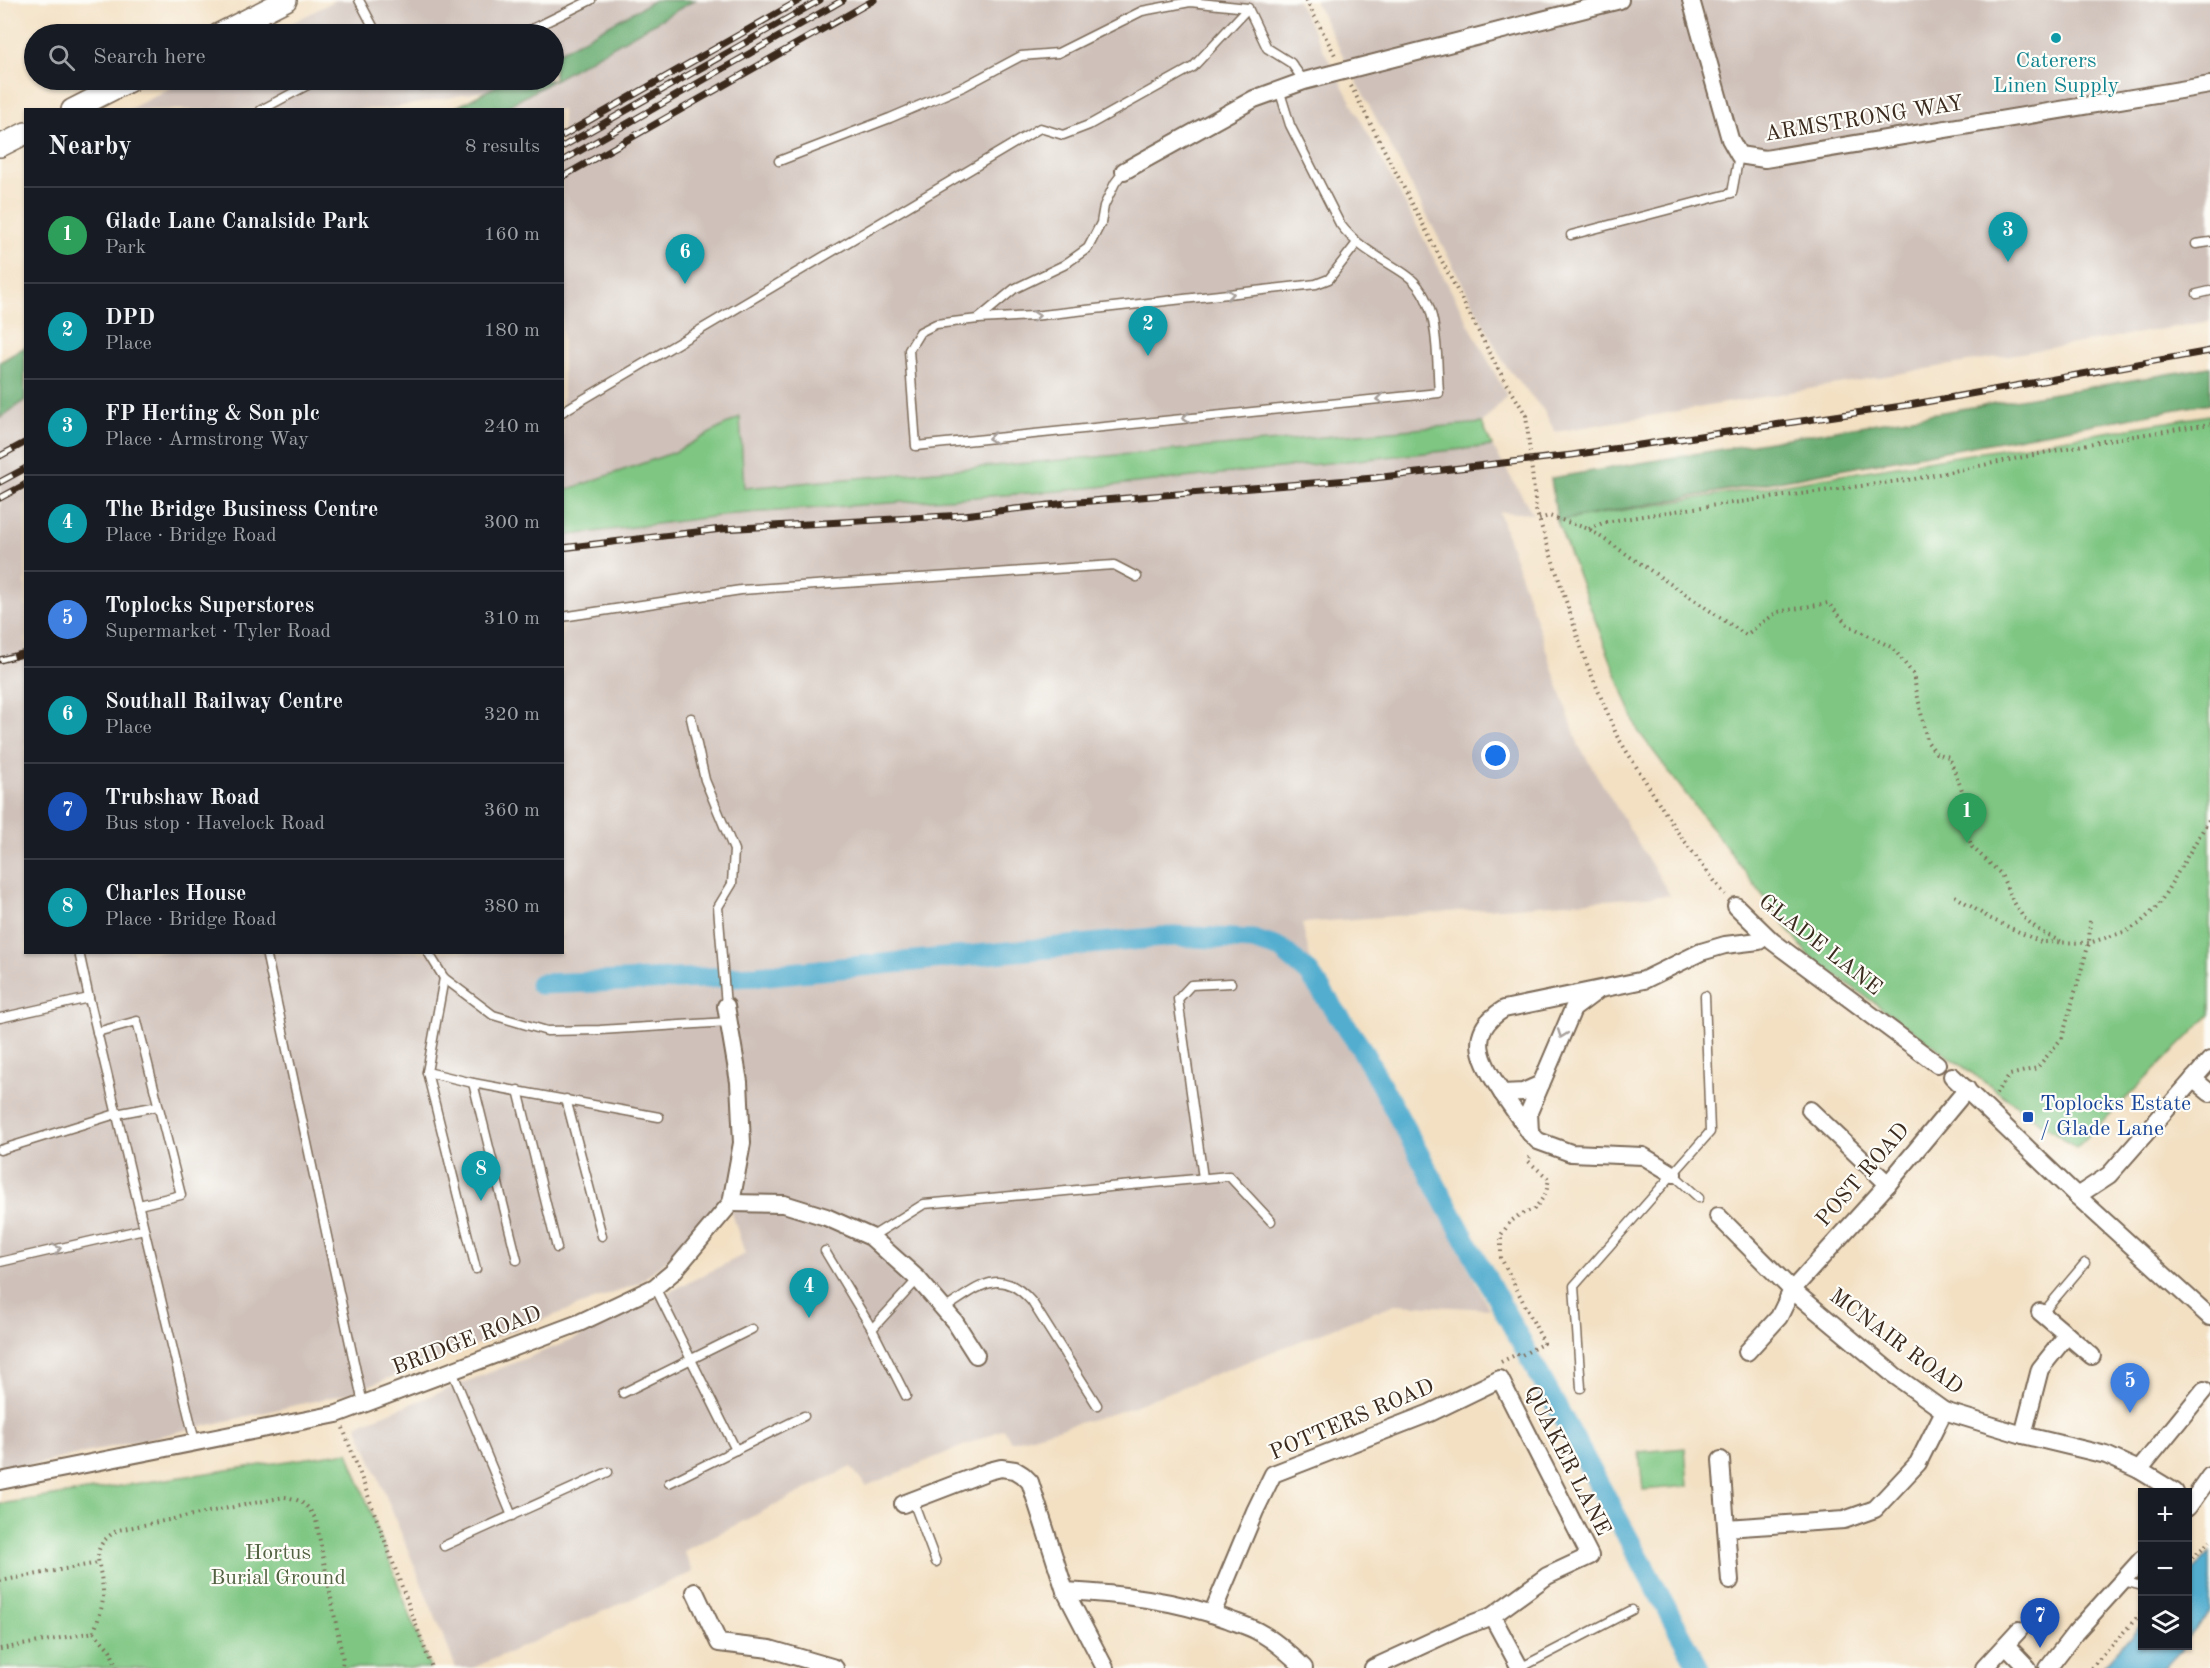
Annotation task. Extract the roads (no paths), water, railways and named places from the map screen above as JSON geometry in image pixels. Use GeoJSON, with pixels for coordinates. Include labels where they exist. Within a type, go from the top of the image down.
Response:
{"type":"FeatureCollection","features":[{"type":"Feature","properties":{"kind":"street"},"geometry":{"type":"LineString","coordinates":[[239,24],[286,0]]}},
{"type":"Feature","properties":{"kind":"street"},"geometry":{"type":"LineString","coordinates":[[1124,171],[1254,99],[1279,89],[1620,0]]}},
{"type":"Feature","properties":{"kind":"street"},"geometry":{"type":"LineString","coordinates":[[1691,0],[1730,139],[1739,155]]}},
{"type":"Feature","properties":{"kind":"street","name":"ARMSTRONG WAY"},"geometry":{"type":"LineString","coordinates":[[1739,155],[1765,159],[2210,86]]}},
{"type":"Feature","properties":{"kind":"street"},"geometry":{"type":"LineString","coordinates":[[76,108],[111,90]]}},
{"type":"Feature","properties":{"kind":"street"},"geometry":{"type":"LineString","coordinates":[[0,146],[24,134]]}},
{"type":"Feature","properties":{"kind":"street","name":"GLADE LANE"},"geometry":{"type":"LineString","coordinates":[[1736,906],[1765,935],[1937,1064]]}},
{"type":"Feature","properties":{"kind":"street"},"geometry":{"type":"LineString","coordinates":[[1673,1174],[1643,1156],[1570,1153],[1538,1141],[1503,1093],[1479,1049],[1481,1036],[1489,1018],[1504,1009],[1644,980],[1701,952],[1725,945],[1759,941],[1765,935]]}},
{"type":"Feature","properties":{"kind":"street"},"geometry":{"type":"LineString","coordinates":[[1530,1133],[1529,1112],[1573,1009],[1597,991]]}},
{"type":"Feature","properties":{"kind":"street","name":"BRIDGE ROAD"},"geometry":{"type":"LineString","coordinates":[[0,1481],[337,1414],[579,1323],[655,1287],[673,1272],[731,1203],[742,1143],[739,1082],[727,1014]]}},
{"type":"Feature","properties":{"kind":"street"},"geometry":{"type":"LineString","coordinates":[[2077,1196],[2109,1174],[2210,1059]]}},
{"type":"Feature","properties":{"kind":"street","name":"GLADE LANE"},"geometry":{"type":"LineString","coordinates":[[1952,1076],[2077,1196],[2210,1317]]}},
{"type":"Feature","properties":{"kind":"street"},"geometry":{"type":"LineString","coordinates":[[2193,1079],[2210,1093]]}},
{"type":"Feature","properties":{"kind":"street"},"geometry":{"type":"LineString","coordinates":[[1503,1093],[1523,1092],[1541,1084]]}},
{"type":"Feature","properties":{"kind":"street","name":"POST ROAD"},"geometry":{"type":"LineString","coordinates":[[1747,1352],[1779,1317],[1792,1290],[1888,1184],[1967,1089]]}},
{"type":"Feature","properties":{"kind":"street"},"geometry":{"type":"LineString","coordinates":[[1810,1110],[1888,1184]]}},
{"type":"Feature","properties":{"kind":"street"},"geometry":{"type":"LineString","coordinates":[[731,1203],[784,1204],[826,1217],[871,1237],[918,1279],[944,1308],[976,1355]]}},
{"type":"Feature","properties":{"kind":"street","name":"MCNAIR ROAD"},"geometry":{"type":"LineString","coordinates":[[1718,1216],[1792,1290],[1894,1375],[1944,1411],[2023,1435],[2106,1455],[2139,1470],[2168,1488]]}},
{"type":"Feature","properties":{"kind":"street"},"geometry":{"type":"LineString","coordinates":[[2041,1313],[2092,1356]]}},
{"type":"Feature","properties":{"kind":"street"},"geometry":{"type":"LineString","coordinates":[[2023,1435],[2040,1369],[2067,1335]]}},
{"type":"Feature","properties":{"kind":"street","name":"POTTERS ROAD"},"geometry":{"type":"LineString","coordinates":[[1212,1614],[1254,1511],[1273,1474],[1430,1413],[1493,1382]]}},
{"type":"Feature","properties":{"kind":"street","name":"QUAKER LANE"},"geometry":{"type":"LineString","coordinates":[[1492,1616],[1547,1576],[1590,1556],[1493,1382]]}},
{"type":"Feature","properties":{"kind":"street"},"geometry":{"type":"LineString","coordinates":[[2139,1470],[2204,1390]]}},
{"type":"Feature","properties":{"kind":"street"},"geometry":{"type":"LineString","coordinates":[[1726,1528],[1844,1520],[1875,1509],[1918,1463],[1944,1411]]}},
{"type":"Feature","properties":{"kind":"street"},"geometry":{"type":"LineString","coordinates":[[1721,1460],[1730,1581]]}},
{"type":"Feature","properties":{"kind":"street"},"geometry":{"type":"LineString","coordinates":[[908,1502],[1001,1468],[1014,1470],[1023,1475],[1030,1482],[1036,1497],[1065,1591],[1103,1663]]}},
{"type":"Feature","properties":{"kind":"street"},"geometry":{"type":"LineString","coordinates":[[2192,1500],[2210,1476]]}},
{"type":"Feature","properties":{"kind":"street"},"geometry":{"type":"LineString","coordinates":[[2048,1668],[2075,1633],[2138,1564]]}},
{"type":"Feature","properties":{"kind":"street"},"geometry":{"type":"LineString","coordinates":[[1065,1591],[1169,1601],[1212,1614],[1257,1631],[1290,1654],[1304,1668]]}},
{"type":"Feature","properties":{"kind":"street"},"geometry":{"type":"LineString","coordinates":[[695,1592],[719,1643],[770,1649],[835,1668]]}},
{"type":"Feature","properties":{"kind":"street"},"geometry":{"type":"LineString","coordinates":[[1373,1668],[1460,1628],[1492,1616],[1520,1668]]}},
{"type":"Feature","properties":{"kind":"street"},"geometry":{"type":"LineString","coordinates":[[1984,1668],[2007,1646],[2019,1630]]}},
{"type":"Feature","properties":{"kind":"street"},"geometry":{"type":"LineString","coordinates":[[2007,1646],[2028,1668]]}},
{"type":"Feature","properties":{"kind":"lane"},"geometry":{"type":"LineString","coordinates":[[359,0],[372,24]]}},
{"type":"Feature","properties":{"kind":"lane"},"geometry":{"type":"LineString","coordinates":[[542,24],[591,0]]}},
{"type":"Feature","properties":{"kind":"lane"},"geometry":{"type":"LineString","coordinates":[[779,161],[965,86],[1021,56],[1058,53],[1142,11],[1190,2],[1248,8]]}},
{"type":"Feature","properties":{"kind":"lane"},"geometry":{"type":"LineString","coordinates":[[1248,8],[1267,48],[1291,63],[1304,81]]}},
{"type":"Feature","properties":{"kind":"lane"},"geometry":{"type":"LineString","coordinates":[[564,411],[1040,128],[1063,135],[1089,125],[1193,67],[1248,8]]}},
{"type":"Feature","properties":{"kind":"lane"},"geometry":{"type":"LineString","coordinates":[[1279,89],[1290,125],[1340,224],[1371,254],[1407,275],[1419,287],[1433,321],[1439,393],[916,446],[909,350],[920,332],[936,324],[1033,316],[1316,284],[1329,279],[1358,243]]}},
{"type":"Feature","properties":{"kind":"lane"},"geometry":{"type":"LineString","coordinates":[[265,108],[298,90]]}},
{"type":"Feature","properties":{"kind":"lane"},"geometry":{"type":"LineString","coordinates":[[1570,235],[1732,193],[1739,155]]}},
{"type":"Feature","properties":{"kind":"lane"},"geometry":{"type":"LineString","coordinates":[[978,319],[1014,289],[1064,265],[1088,248],[1101,223],[1104,206],[1115,183],[1124,171]]}},
{"type":"Feature","properties":{"kind":"lane"},"geometry":{"type":"LineString","coordinates":[[2196,244],[2210,242]]}},
{"type":"Feature","properties":{"kind":"lane"},"geometry":{"type":"LineString","coordinates":[[2197,294],[2210,291]]}},
{"type":"Feature","properties":{"kind":"lane"},"geometry":{"type":"LineString","coordinates":[[564,618],[741,590],[1114,565],[1137,577]]}},
{"type":"Feature","properties":{"kind":"lane"},"geometry":{"type":"LineString","coordinates":[[429,954],[444,978],[493,1015],[547,1031],[600,1030],[727,1014],[718,908],[732,884],[734,850],[705,780],[692,718]]}},
{"type":"Feature","properties":{"kind":"lane"},"geometry":{"type":"LineString","coordinates":[[79,954],[195,1442]]}},
{"type":"Feature","properties":{"kind":"lane"},"geometry":{"type":"LineString","coordinates":[[267,954],[363,1404]]}},
{"type":"Feature","properties":{"kind":"lane"},"geometry":{"type":"LineString","coordinates":[[444,978],[427,1072],[476,1269]]}},
{"type":"Feature","properties":{"kind":"lane"},"geometry":{"type":"LineString","coordinates":[[1203,1178],[1178,999],[1191,985],[1231,983]]}},
{"type":"Feature","properties":{"kind":"lane"},"geometry":{"type":"LineString","coordinates":[[1581,1388],[1574,1286],[1710,1132],[1705,996]]}},
{"type":"Feature","properties":{"kind":"lane"},"geometry":{"type":"LineString","coordinates":[[0,1018],[88,998]]}},
{"type":"Feature","properties":{"kind":"lane"},"geometry":{"type":"LineString","coordinates":[[97,1032],[137,1021],[181,1196],[139,1205]]}},
{"type":"Feature","properties":{"kind":"lane","name":"GLADE LANE"},"geometry":{"type":"LineString","coordinates":[[1937,1064],[1952,1076]]}},
{"type":"Feature","properties":{"kind":"lane"},"geometry":{"type":"LineString","coordinates":[[427,1072],[473,1083],[659,1117]]}},
{"type":"Feature","properties":{"kind":"lane"},"geometry":{"type":"LineString","coordinates":[[473,1083],[517,1260]]}},
{"type":"Feature","properties":{"kind":"lane"},"geometry":{"type":"LineString","coordinates":[[518,1090],[557,1248]]}},
{"type":"Feature","properties":{"kind":"lane"},"geometry":{"type":"LineString","coordinates":[[566,1099],[602,1236]]}},
{"type":"Feature","properties":{"kind":"lane"},"geometry":{"type":"LineString","coordinates":[[0,1150],[116,1114],[158,1106]]}},
{"type":"Feature","properties":{"kind":"lane"},"geometry":{"type":"LineString","coordinates":[[1673,1174],[1699,1198]]}},
{"type":"Feature","properties":{"kind":"lane"},"geometry":{"type":"LineString","coordinates":[[871,1237],[924,1204],[1229,1176],[1271,1221]]}},
{"type":"Feature","properties":{"kind":"lane"},"geometry":{"type":"LineString","coordinates":[[0,1262],[144,1228]]}},
{"type":"Feature","properties":{"kind":"lane"},"geometry":{"type":"LineString","coordinates":[[825,1251],[872,1329],[906,1396]]}},
{"type":"Feature","properties":{"kind":"lane"},"geometry":{"type":"LineString","coordinates":[[2041,1313],[2085,1263]]}},
{"type":"Feature","properties":{"kind":"lane"},"geometry":{"type":"LineString","coordinates":[[872,1329],[918,1279]]}},
{"type":"Feature","properties":{"kind":"lane"},"geometry":{"type":"LineString","coordinates":[[944,1308],[983,1285],[992,1282],[1012,1284],[1032,1302],[1097,1405]]}},
{"type":"Feature","properties":{"kind":"lane"},"geometry":{"type":"LineString","coordinates":[[655,1287],[736,1450]]}},
{"type":"Feature","properties":{"kind":"lane"},"geometry":{"type":"LineString","coordinates":[[622,1393],[752,1329]]}},
{"type":"Feature","properties":{"kind":"lane"},"geometry":{"type":"LineString","coordinates":[[452,1371],[512,1516]]}},
{"type":"Feature","properties":{"kind":"lane"},"geometry":{"type":"LineString","coordinates":[[669,1483],[804,1416]]}},
{"type":"Feature","properties":{"kind":"lane"},"geometry":{"type":"LineString","coordinates":[[444,1546],[608,1472]]}},
{"type":"Feature","properties":{"kind":"lane"},"geometry":{"type":"LineString","coordinates":[[908,1502],[936,1562]]}},
{"type":"Feature","properties":{"kind":"lane"},"geometry":{"type":"LineString","coordinates":[[2123,1581],[2138,1585]]}},
{"type":"Feature","properties":{"kind":"lane"},"geometry":{"type":"LineString","coordinates":[[1520,1668],[1632,1610]]}},
{"type":"Feature","properties":{"kind":"water"},"geometry":{"type":"Polygon","coordinates":[[[2210,1552],[2210,1612],[2192,1632],[2192,1596],[2192,1572],[2210,1552]]]}},
{"type":"Feature","properties":{"kind":"water"},"geometry":{"type":"Polygon","coordinates":[[[2138,1628],[2138,1650],[2181,1650],[2164,1668],[2102,1668],[2138,1628]]]}},
{"type":"Feature","properties":{"kind":"waterway"},"geometry":{"type":"LineString","coordinates":[[540,984],[758,976],[1173,936],[1253,940],[1281,949],[1309,973],[1361,1048],[1699,1668]]}},
{"type":"Feature","properties":{"kind":"railway"},"geometry":{"type":"LineString","coordinates":[[564,135],[800,0]]}},
{"type":"Feature","properties":{"kind":"railway"},"geometry":{"type":"LineString","coordinates":[[564,146],[820,0]]}},
{"type":"Feature","properties":{"kind":"railway"},"geometry":{"type":"LineString","coordinates":[[564,160],[843,0]]}},
{"type":"Feature","properties":{"kind":"railway"},"geometry":{"type":"LineString","coordinates":[[564,176],[874,0]]}},
{"type":"Feature","properties":{"kind":"railway"},"geometry":{"type":"LineString","coordinates":[[564,548],[722,529],[964,515],[1066,503],[1374,478],[1572,455],[1909,405],[2210,351]]}},
{"type":"Feature","properties":{"kind":"railway"},"geometry":{"type":"LineString","coordinates":[[0,456],[24,443]]}},
{"type":"Feature","properties":{"kind":"railway"},"geometry":{"type":"LineString","coordinates":[[0,482],[24,469]]}},
{"type":"Feature","properties":{"kind":"railway"},"geometry":{"type":"LineString","coordinates":[[0,498],[24,485]]}},
{"type":"Feature","properties":{"kind":"railway"},"geometry":{"type":"LineString","coordinates":[[0,660],[24,654]]}},
{"type":"Feature","properties":{"kind":"place","name":"Caterers Linen Supply"},"geometry":{"type":"Point","coordinates":[2056,38]}},
{"type":"Feature","properties":{"kind":"place","name":"FP Herting & Son plc"},"geometry":{"type":"Point","coordinates":[2008,262]}},
{"type":"Feature","properties":{"kind":"place","name":"Southall Railway Centre"},"geometry":{"type":"Point","coordinates":[685,284]}},
{"type":"Feature","properties":{"kind":"place","name":"DPD"},"geometry":{"type":"Point","coordinates":[1148,356]}},
{"type":"Feature","properties":{"kind":"place","name":"Glade Lane Canalside Park"},"geometry":{"type":"Point","coordinates":[1967,843]}},
{"type":"Feature","properties":{"kind":"place","name":"Toplocks Estate / Glade Lane"},"geometry":{"type":"Point","coordinates":[2028,1117]}},
{"type":"Feature","properties":{"kind":"place","name":"Charles House"},"geometry":{"type":"Point","coordinates":[481,1201]}},
{"type":"Feature","properties":{"kind":"place","name":"The Bridge Business Centre"},"geometry":{"type":"Point","coordinates":[809,1318]}},
{"type":"Feature","properties":{"kind":"place","name":"Toplocks Superstores"},"geometry":{"type":"Point","coordinates":[2130,1413]}},
{"type":"Feature","properties":{"kind":"place","name":"Trubshaw Road"},"geometry":{"type":"Point","coordinates":[2040,1648]}},
{"type":"Feature","properties":{"kind":"park label","name":"Hortus Burial Ground"},"geometry":{"type":"Point","coordinates":[278,1566]}}]}
